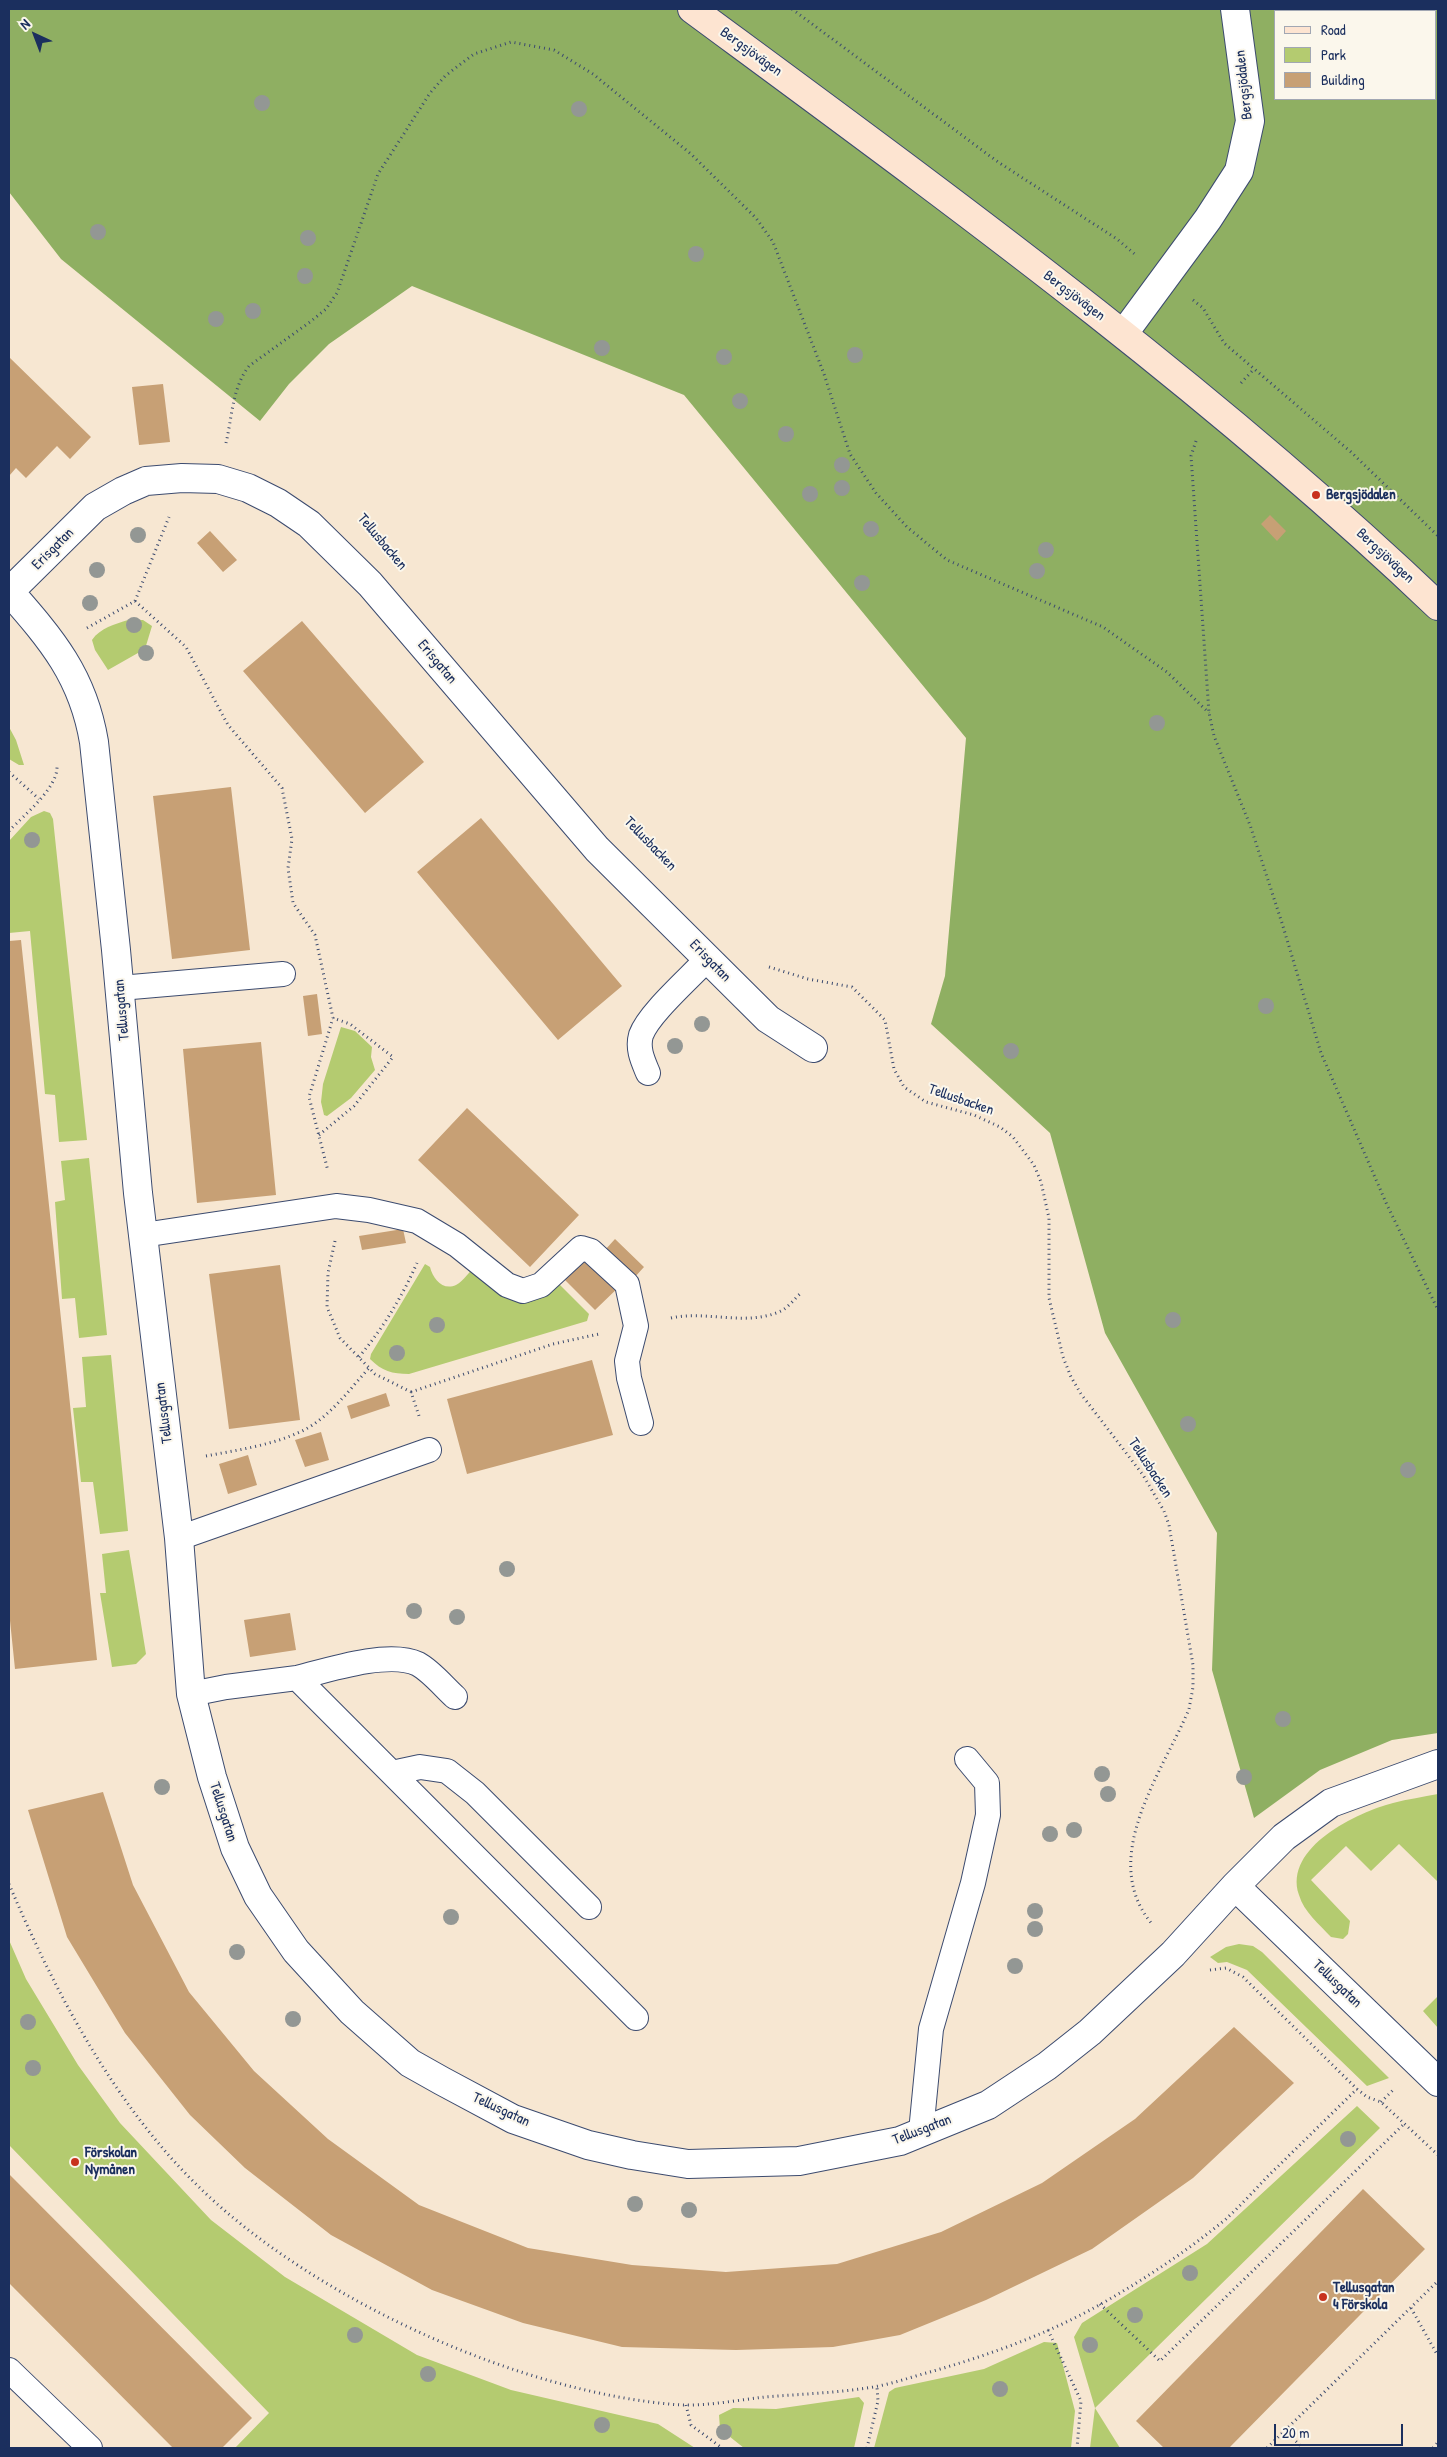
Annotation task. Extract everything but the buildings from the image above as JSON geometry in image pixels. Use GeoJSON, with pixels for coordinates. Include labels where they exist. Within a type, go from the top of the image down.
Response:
{"type":"FeatureCollection","features":[{"type":"Feature","properties":{"kind":"main road","name":"Bergsjövägen"},"geometry":{"type":"LineString","coordinates":[[692,9],[1124,333],[1346,520],[1438,606]]}},
{"type":"Feature","properties":{"kind":"street","name":"Bergsjödalen"},"geometry":{"type":"LineString","coordinates":[[1124,333],[1208,219],[1239,171],[1250,121],[1235,9]]}},
{"type":"Feature","properties":{"kind":"street","name":"Erisgatan"},"geometry":{"type":"LineString","coordinates":[[9,592],[95,507],[123,490],[146,481],[182,478],[218,479],[248,488],[278,503],[309,524],[370,584],[597,849],[768,1019],[813,1048]]}},
{"type":"Feature","properties":{"kind":"street","name":"Tellusgatan"},"geometry":{"type":"LineString","coordinates":[[9,592],[57,649],[70,671],[88,710],[90,721],[120,988],[143,1235],[178,1538],[191,1694],[218,1795],[235,1848],[258,1896],[296,1951],[352,2012],[410,2062],[513,2118],[588,2145],[632,2155],[688,2164],[799,2161],[900,2141],[988,2105],[1047,2066],[1090,2032],[1173,1954],[1284,1836],[1331,1802],[1438,1764]]}},
{"type":"Feature","properties":{"kind":"street","name":"Tellusgatan"},"geometry":{"type":"LineString","coordinates":[[1235,1886],[1438,2082]]}},
{"type":"Feature","properties":{"kind":"lane"},"geometry":{"type":"LineString","coordinates":[[648,1073],[640,1055],[641,1036],[654,1014],[708,958]]}},
{"type":"Feature","properties":{"kind":"lane"},"geometry":{"type":"LineString","coordinates":[[120,988],[283,974]]}},
{"type":"Feature","properties":{"kind":"lane"},"geometry":{"type":"LineString","coordinates":[[143,1235],[336,1206],[369,1210],[417,1221],[457,1246],[507,1285],[523,1291],[541,1286],[581,1248],[591,1251],[627,1284],[636,1326],[628,1361],[629,1378],[641,1423]]}},
{"type":"Feature","properties":{"kind":"lane"},"geometry":{"type":"LineString","coordinates":[[178,1538],[430,1450]]}},
{"type":"Feature","properties":{"kind":"lane"},"geometry":{"type":"LineString","coordinates":[[191,1694],[226,1687],[298,1678],[323,1671],[398,1658],[418,1664],[455,1697]]}},
{"type":"Feature","properties":{"kind":"lane"},"geometry":{"type":"LineString","coordinates":[[298,1678],[636,2018]]}},
{"type":"Feature","properties":{"kind":"lane"},"geometry":{"type":"LineString","coordinates":[[921,2132],[931,2029],[973,1883],[988,1815],[987,1783],[967,1759]]}},
{"type":"Feature","properties":{"kind":"lane"},"geometry":{"type":"LineString","coordinates":[[392,1773],[420,1767],[447,1771],[475,1793],[589,1907]]}},
{"type":"Feature","properties":{"kind":"lane"},"geometry":{"type":"LineString","coordinates":[[9,2370],[90,2448]]}},
{"type":"Feature","properties":{"kind":"path"},"geometry":{"type":"LineString","coordinates":[[792,9],[998,162],[1117,239],[1202,308],[1224,343],[1351,452],[1438,536]]}},
{"type":"Feature","properties":{"kind":"path"},"geometry":{"type":"LineString","coordinates":[[229,429],[241,376],[249,366],[326,309],[337,293],[378,174],[430,93],[457,64],[493,46],[511,42],[554,50],[594,74],[690,154],[756,218],[772,242],[824,374],[850,454],[876,493],[907,527],[947,560],[1103,627],[1167,672],[1209,713]]}},
{"type":"Feature","properties":{"kind":"path"},"geometry":{"type":"LineString","coordinates":[[1254,369],[1200,430],[1191,456],[1209,713],[1214,736],[1250,825],[1321,1052],[1387,1205],[1438,1310]]}},
{"type":"Feature","properties":{"kind":"path"},"geometry":{"type":"LineString","coordinates":[[57,649],[91,626],[135,601],[162,536],[182,478]]}},
{"type":"Feature","properties":{"kind":"path"},"geometry":{"type":"LineString","coordinates":[[135,601],[186,647],[228,725],[282,788],[292,838],[288,868],[293,903],[315,934],[333,1018],[309,1097],[339,1219],[328,1273],[327,1307],[340,1338],[369,1368],[375,1374],[411,1392],[430,1450]]}},
{"type":"Feature","properties":{"kind":"path"},"geometry":{"type":"LineString","coordinates":[[9,830],[54,783],[57,773],[56,756]]}},
{"type":"Feature","properties":{"kind":"path"},"geometry":{"type":"LineString","coordinates":[[9,772],[39,798]]}},
{"type":"Feature","properties":{"kind":"path","name":"Tellusbacken"},"geometry":{"type":"LineString","coordinates":[[766,966],[808,978],[852,987],[885,1020],[894,1069],[904,1087],[926,1102],[974,1115],[1000,1127],[1013,1137],[1024,1152],[1040,1182],[1049,1218],[1049,1298],[1063,1357],[1071,1377],[1082,1394],[1144,1476],[1164,1511],[1173,1544],[1193,1665],[1193,1687],[1186,1716],[1135,1828],[1131,1864],[1132,1884],[1140,1907],[1173,1954],[1197,1978],[1206,1971],[1215,1968],[1226,1968],[1244,1977],[1357,2089]]}},
{"type":"Feature","properties":{"kind":"path"},"geometry":{"type":"LineString","coordinates":[[318,1135],[354,1106],[393,1057],[356,1027],[333,1018]]}},
{"type":"Feature","properties":{"kind":"path"},"geometry":{"type":"LineString","coordinates":[[359,1357],[378,1334],[394,1309],[432,1230]]}},
{"type":"Feature","properties":{"kind":"path"},"geometry":{"type":"LineString","coordinates":[[170,1464],[245,1449],[303,1431],[332,1410],[369,1368]]}},
{"type":"Feature","properties":{"kind":"path"},"geometry":{"type":"LineString","coordinates":[[9,1884],[34,1944],[85,2038],[121,2093],[150,2131],[200,2188],[287,2258],[361,2303],[483,2360],[539,2378],[625,2398],[686,2405],[877,2387],[959,2363],[1048,2330],[1100,2304],[1167,2264],[1227,2217],[1357,2089],[1367,2097],[1381,2102],[1438,2155]]}},
{"type":"Feature","properties":{"kind":"path"},"geometry":{"type":"LineString","coordinates":[[1100,2304],[1160,2361],[1405,2123]]}},
{"type":"Feature","properties":{"kind":"path"},"geometry":{"type":"LineString","coordinates":[[1267,2448],[1438,2281]]}},
{"type":"Feature","properties":{"kind":"path"},"geometry":{"type":"LineString","coordinates":[[1411,2308],[1438,2356]]}},
{"type":"Feature","properties":{"kind":"path"},"geometry":{"type":"LineString","coordinates":[[1048,2330],[1082,2401],[1077,2448]]}},
{"type":"Feature","properties":{"kind":"path"},"geometry":{"type":"LineString","coordinates":[[867,2448],[878,2401],[877,2387]]}},
{"type":"Feature","properties":{"kind":"path"},"geometry":{"type":"LineString","coordinates":[[686,2405],[691,2425],[722,2448]]}},
{"type":"Feature","properties":{"kind":"path"},"geometry":{"type":"LineString","coordinates":[[1285,2431],[1303,2448]]}},
{"type":"Feature","properties":{"kind":"path"},"geometry":{"type":"LineString","coordinates":[[1433,2448],[1438,2442]]}},
{"type":"Feature","properties":{"kind":"green space"},"geometry":{"type":"Polygon","coordinates":[[[9,9],[1438,9],[1438,1733],[1392,1740],[1320,1770],[1254,1818],[1212,1670],[1217,1533],[1105,1333],[1050,1133],[931,1024],[945,976],[966,738],[684,395],[412,286],[329,344],[289,384],[260,421],[61,259],[9,192],[9,9]]]}},
{"type":"Feature","properties":{"kind":"green space"},"geometry":{"type":"Polygon","coordinates":[[[128,620],[143,620],[152,626],[145,649],[108,670],[95,650],[92,640],[103,629],[128,620]]]}},
{"type":"Feature","properties":{"kind":"green space"},"geometry":{"type":"Polygon","coordinates":[[[9,727],[16,740],[24,765],[19,765],[9,759],[9,727]]]}},
{"type":"Feature","properties":{"kind":"green space"},"geometry":{"type":"Polygon","coordinates":[[[44,811],[50,813],[53,819],[87,1140],[59,1142],[55,1095],[45,1094],[30,931],[9,933],[9,841],[31,817],[44,811]]]}},
{"type":"Feature","properties":{"kind":"green space"},"geometry":{"type":"Polygon","coordinates":[[[341,1027],[355,1031],[372,1047],[371,1057],[375,1070],[351,1098],[327,1116],[324,1115],[321,1102],[323,1084],[341,1027]]]}},
{"type":"Feature","properties":{"kind":"green space"},"geometry":{"type":"Polygon","coordinates":[[[89,1158],[107,1335],[79,1338],[75,1298],[62,1299],[55,1202],[65,1200],[61,1161],[89,1158]]]}},
{"type":"Feature","properties":{"kind":"green space"},"geometry":{"type":"Polygon","coordinates":[[[425,1264],[430,1267],[433,1276],[439,1283],[447,1286],[459,1283],[477,1265],[499,1286],[557,1282],[589,1314],[587,1321],[409,1374],[388,1371],[370,1359],[371,1354],[425,1264]]]}},
{"type":"Feature","properties":{"kind":"green space"},"geometry":{"type":"Polygon","coordinates":[[[111,1355],[128,1531],[100,1534],[93,1482],[81,1482],[73,1408],[86,1407],[82,1357],[111,1355]]]}},
{"type":"Feature","properties":{"kind":"green space"},"geometry":{"type":"Polygon","coordinates":[[[129,1550],[146,1654],[136,1664],[112,1667],[100,1593],[106,1593],[102,1554],[129,1550]]]}},
{"type":"Feature","properties":{"kind":"green space"},"geometry":{"type":"Polygon","coordinates":[[[1438,1794],[1438,1882],[1399,1844],[1371,1871],[1346,1846],[1311,1880],[1350,1921],[1348,1934],[1343,1939],[1331,1937],[1308,1912],[1299,1895],[1297,1878],[1302,1862],[1312,1847],[1327,1834],[1361,1814],[1393,1803],[1438,1794]]]}},
{"type":"Feature","properties":{"kind":"green space"},"geometry":{"type":"Polygon","coordinates":[[[9,1940],[26,1979],[78,2065],[120,2123],[211,2220],[285,2277],[417,2355],[511,2390],[658,2424],[695,2448],[235,2448],[269,2413],[9,2145],[9,1940]]]}},
{"type":"Feature","properties":{"kind":"green space"},"geometry":{"type":"Polygon","coordinates":[[[1239,1944],[1253,1946],[1262,1952],[1389,2078],[1367,2086],[1247,1970],[1227,1962],[1218,1963],[1210,1957],[1226,1947],[1239,1944]]]}},
{"type":"Feature","properties":{"kind":"green space"},"geometry":{"type":"Polygon","coordinates":[[[1438,1996],[1438,2028],[1423,2011],[1438,1996]]]}},
{"type":"Feature","properties":{"kind":"green space"},"geometry":{"type":"Polygon","coordinates":[[[1357,2106],[1380,2128],[1095,2408],[1074,2337],[1082,2323],[1207,2244],[1357,2106]]]}},
{"type":"Feature","properties":{"kind":"green space"},"geometry":{"type":"Polygon","coordinates":[[[1044,2342],[1057,2343],[1075,2411],[1071,2448],[874,2448],[889,2392],[895,2388],[984,2369],[1044,2342]]]}},
{"type":"Feature","properties":{"kind":"green space"},"geometry":{"type":"Polygon","coordinates":[[[859,2397],[864,2403],[854,2448],[744,2448],[720,2429],[719,2415],[733,2408],[776,2409],[859,2397]]]}},
{"type":"Feature","properties":{"kind":"green space"},"geometry":{"type":"Polygon","coordinates":[[[1095,2408],[1120,2448],[1090,2448],[1095,2408]]]}},
{"type":"Feature","properties":{"kind":"place","name":"Bergsjödalen"},"geometry":{"type":"Point","coordinates":[1316,495]}},
{"type":"Feature","properties":{"kind":"place","name":"Förskolan Nymånen"},"geometry":{"type":"Point","coordinates":[75,2162]}},
{"type":"Feature","properties":{"kind":"place","name":"Tellusgatan 4 Förskola"},"geometry":{"type":"Point","coordinates":[1323,2297]}}]}
